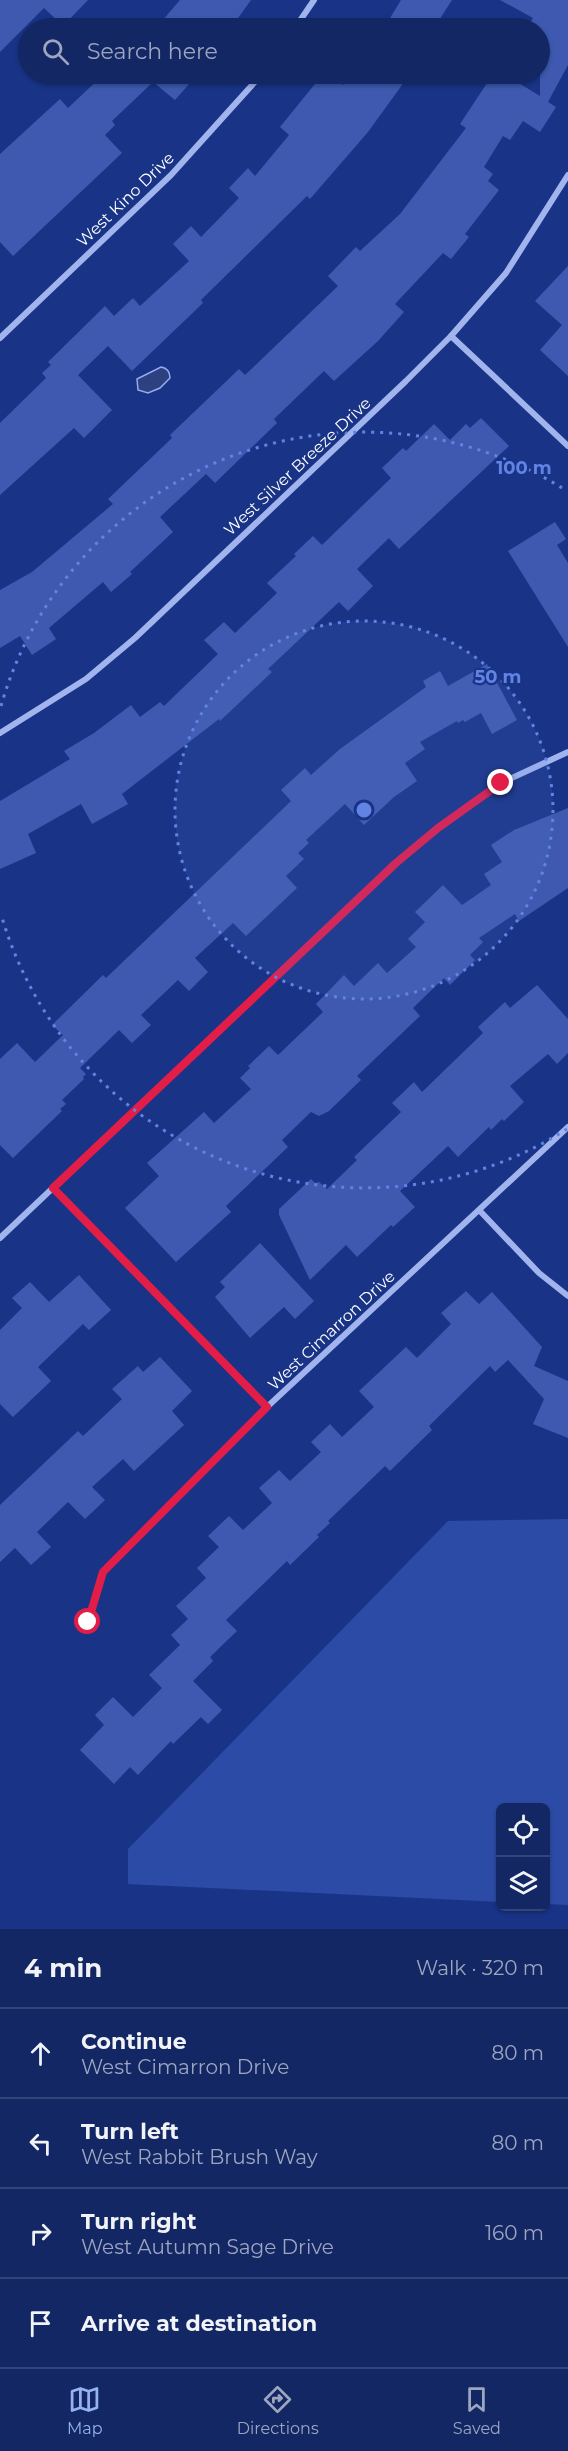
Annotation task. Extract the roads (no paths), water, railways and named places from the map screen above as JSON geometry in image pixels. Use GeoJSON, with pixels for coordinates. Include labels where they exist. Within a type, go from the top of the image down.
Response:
{"type":"FeatureCollection","features":[{"type":"Feature","properties":{"kind":"street"},"geometry":{"type":"LineString","coordinates":[[302,18],[314,0]]}},
{"type":"Feature","properties":{"kind":"street","name":"West Kino Drive"},"geometry":{"type":"LineString","coordinates":[[0,338],[171,175],[253,84]]}},
{"type":"Feature","properties":{"kind":"street","name":"West Silver Breeze Drive"},"geometry":{"type":"LineString","coordinates":[[0,733],[86,679],[135,638],[406,381],[451,336],[506,273],[568,175]]}},
{"type":"Feature","properties":{"kind":"street"},"geometry":{"type":"LineString","coordinates":[[451,336],[568,446]]}},
{"type":"Feature","properties":{"kind":"street"},"geometry":{"type":"LineString","coordinates":[[0,1238],[396,863],[438,828],[501,783],[568,752]]}},
{"type":"Feature","properties":{"kind":"street","name":"West Cimarron Drive"},"geometry":{"type":"LineString","coordinates":[[88,1622],[103,1572],[267,1407],[568,1127]]}},
{"type":"Feature","properties":{"kind":"street"},"geometry":{"type":"LineString","coordinates":[[53,1188],[267,1407]]}},
{"type":"Feature","properties":{"kind":"street"},"geometry":{"type":"LineString","coordinates":[[480,1211],[539,1273],[568,1296]]}}]}
